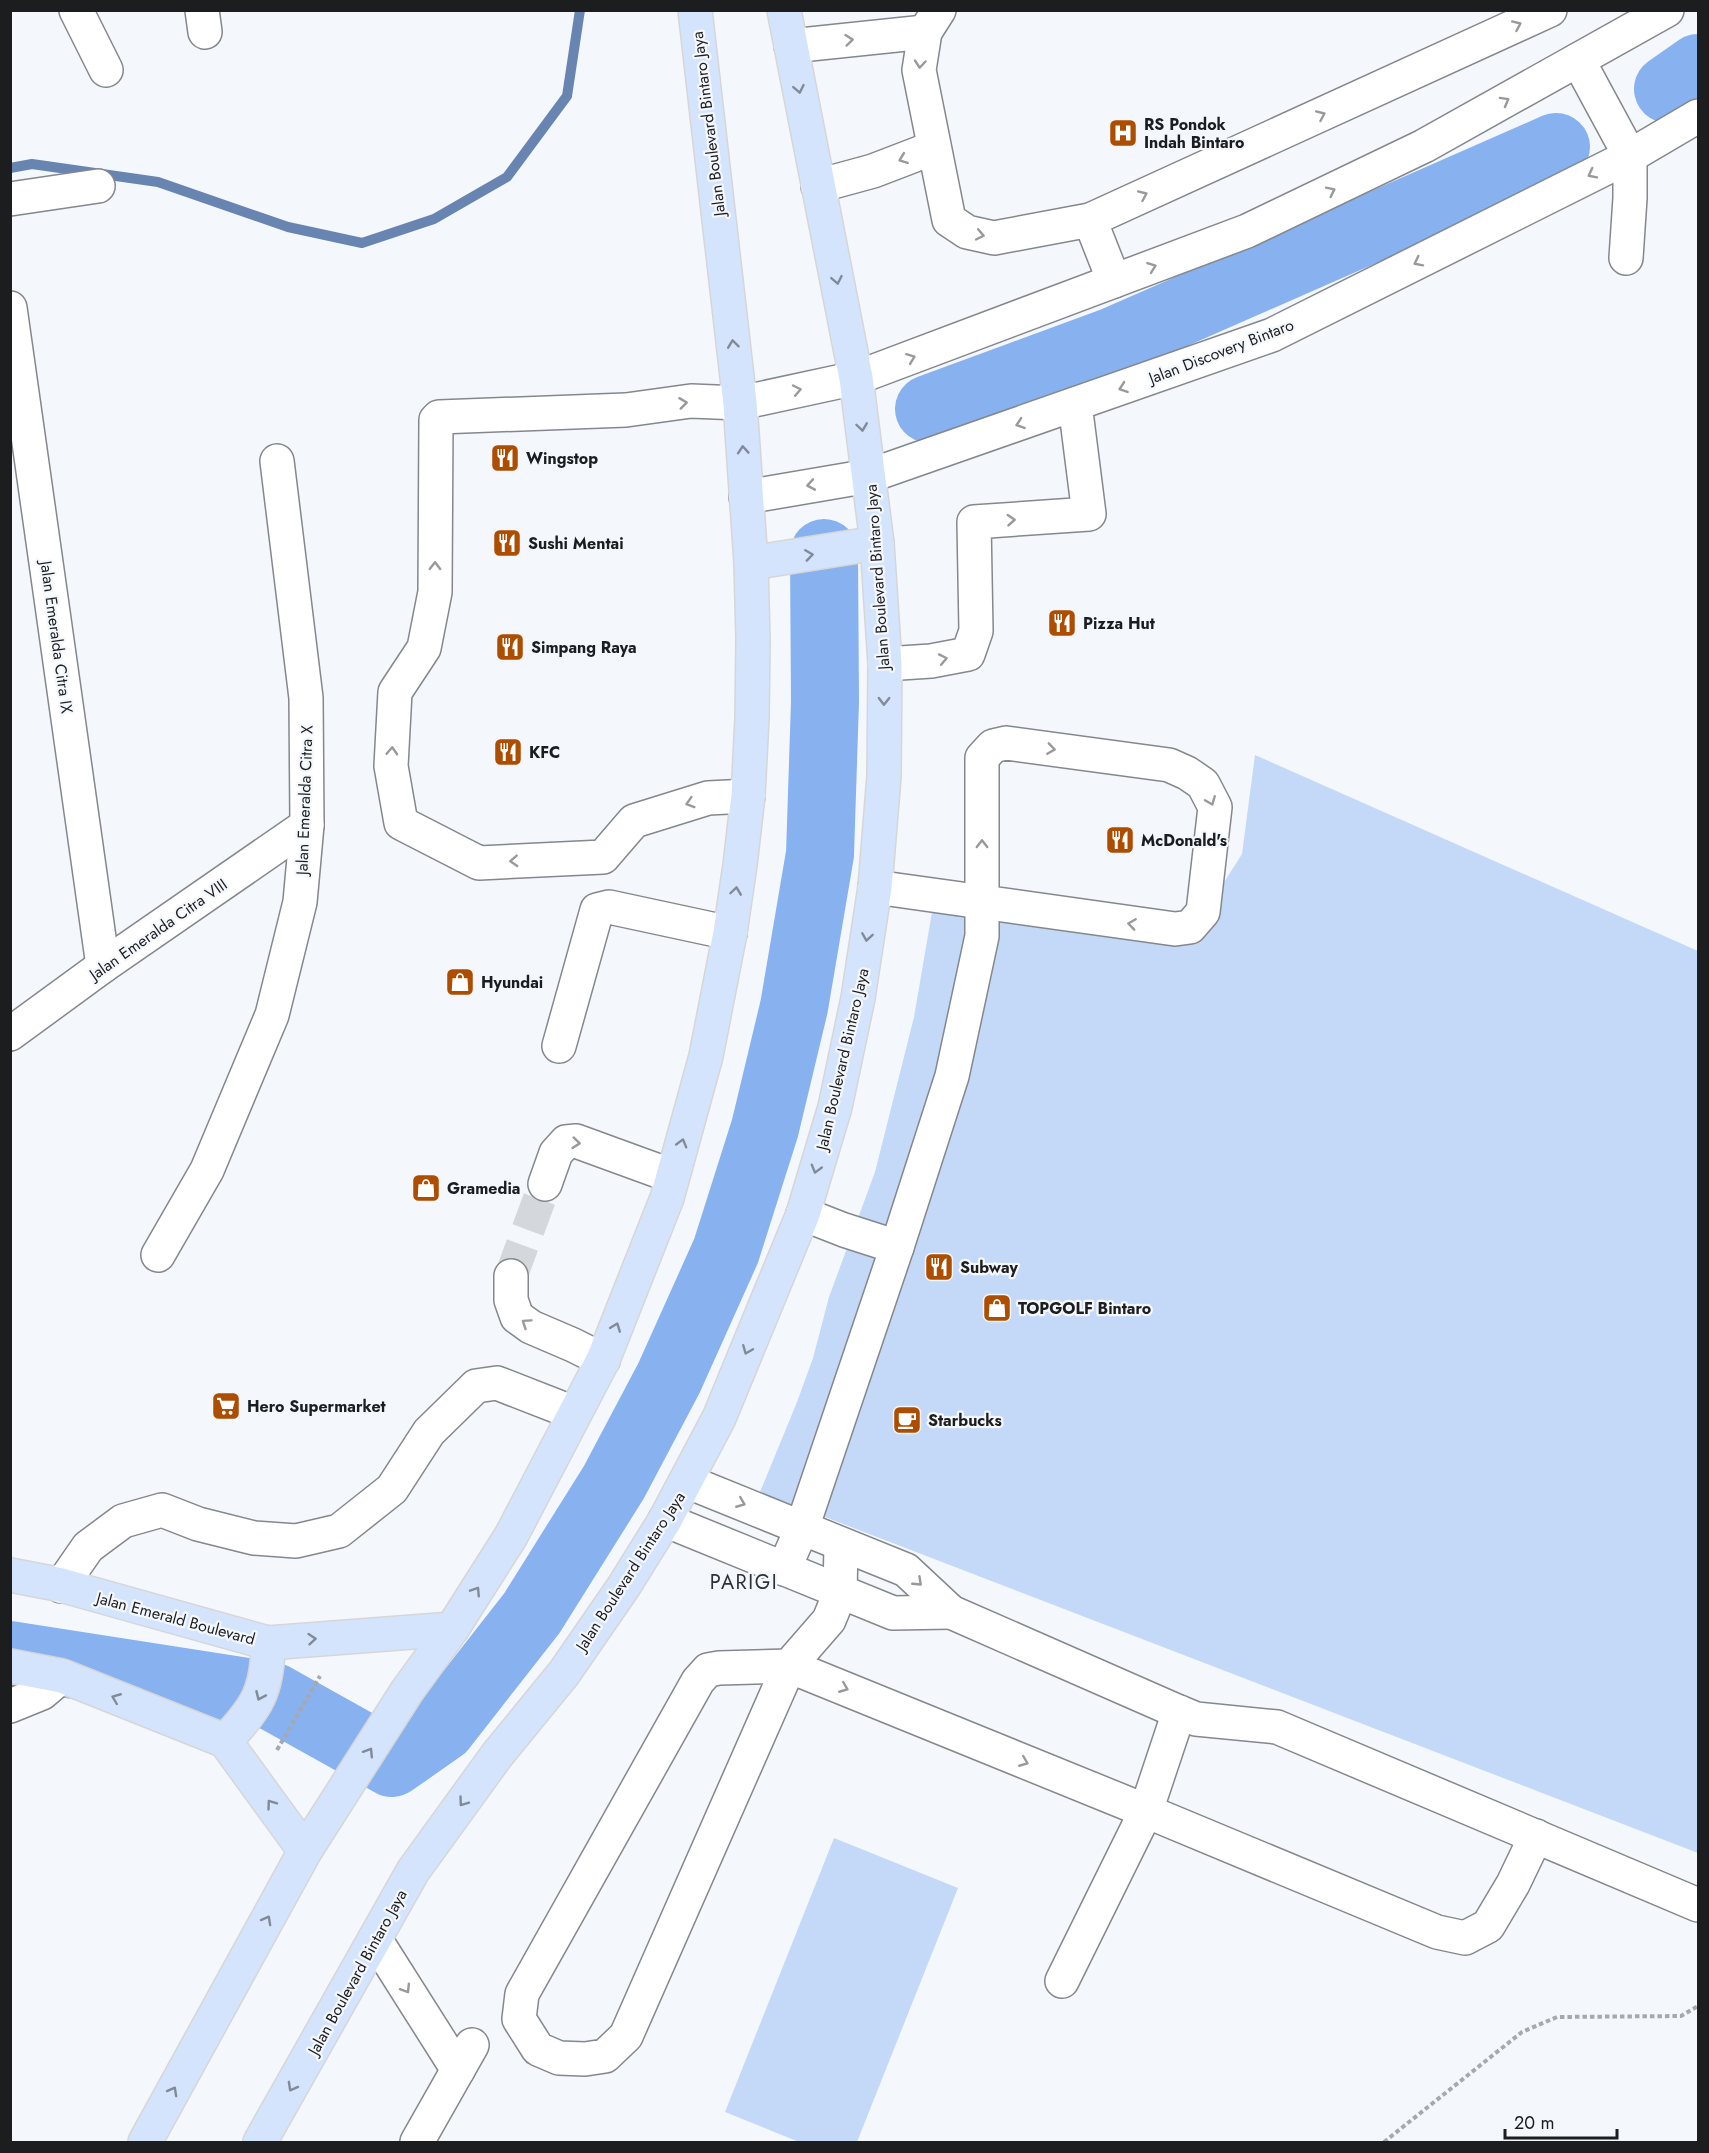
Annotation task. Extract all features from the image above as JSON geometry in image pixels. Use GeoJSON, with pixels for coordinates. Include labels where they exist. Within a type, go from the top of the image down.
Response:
{"type":"FeatureCollection","features":[{"type":"Feature","properties":{"kind":"main road","name":"Jalan Boulevard Bintaro Jaya"},"geometry":{"type":"LineString","coordinates":[[145,2142],[305,1851],[407,1691],[452,1629],[511,1536],[603,1360],[667,1198],[706,1056],[730,933],[748,796],[753,707],[753,640],[751,562],[740,403],[695,10]]}},
{"type":"Feature","properties":{"kind":"main road","name":"Jalan Boulevard Bintaro Jaya"},"geometry":{"type":"LineString","coordinates":[[260,2142],[413,1871],[497,1755],[564,1672],[624,1586],[665,1520],[719,1418],[803,1214],[837,1096],[858,998],[875,888],[884,776],[885,664],[877,543],[856,378],[784,10]]}},
{"type":"Feature","properties":{"kind":"main road"},"geometry":{"type":"LineString","coordinates":[[751,562],[877,543]]}},
{"type":"Feature","properties":{"kind":"main road","name":"Jalan Emerald Boulevard"},"geometry":{"type":"LineString","coordinates":[[10,1575],[61,1586],[268,1652],[452,1629]]}},
{"type":"Feature","properties":{"kind":"main road"},"geometry":{"type":"LineString","coordinates":[[232,1734],[255,1707],[265,1684],[268,1652]]}},
{"type":"Feature","properties":{"kind":"main road"},"geometry":{"type":"LineString","coordinates":[[10,1666],[62,1676],[232,1734],[305,1851]]}},
{"type":"Feature","properties":{"kind":"street"},"geometry":{"type":"LineString","coordinates":[[76,10],[106,70]]}},
{"type":"Feature","properties":{"kind":"street"},"geometry":{"type":"LineString","coordinates":[[791,46],[932,21],[919,70],[949,220],[967,232],[994,238],[1090,220],[1550,10]]}},
{"type":"Feature","properties":{"kind":"street"},"geometry":{"type":"LineString","coordinates":[[748,796],[708,798],[634,821],[603,856],[479,863],[401,823],[391,766],[394,692],[424,648],[435,592],[436,420],[439,417],[626,410],[691,401],[740,403],[856,378],[1257,226],[1424,146],[1667,10]]}},
{"type":"Feature","properties":{"kind":"street"},"geometry":{"type":"LineString","coordinates":[[1578,60],[1629,156],[1630,198],[1626,258]]}},
{"type":"Feature","properties":{"kind":"street","name":"Jalan Discovery Bintaro"},"geometry":{"type":"LineString","coordinates":[[746,496],[869,476],[1272,335],[1629,156],[1698,116]]}},
{"type":"Feature","properties":{"kind":"street"},"geometry":{"type":"LineString","coordinates":[[818,186],[873,171],[933,148]]}},
{"type":"Feature","properties":{"kind":"street"},"geometry":{"type":"LineString","coordinates":[[10,199],[98,186]]}},
{"type":"Feature","properties":{"kind":"street"},"geometry":{"type":"LineString","coordinates":[[1090,220],[1114,281]]}},
{"type":"Feature","properties":{"kind":"street","name":"Jalan Emeralda Citra IX"},"geometry":{"type":"LineString","coordinates":[[10,308],[104,966]]}},
{"type":"Feature","properties":{"kind":"street"},"geometry":{"type":"LineString","coordinates":[[885,664],[931,661],[968,654],[976,631],[974,522],[1089,514],[1075,405]]}},
{"type":"Feature","properties":{"kind":"street","name":"Jalan Emeralda Citra X"},"geometry":{"type":"LineString","coordinates":[[158,1254],[207,1170],[272,1015],[300,902],[307,825],[306,698],[277,461]]}},
{"type":"Feature","properties":{"kind":"street"},"geometry":{"type":"LineString","coordinates":[[784,1569],[807,1513],[897,1247],[951,1076],[982,936],[982,903],[982,758],[993,746],[1006,743],[1169,765],[1203,784],[1215,807],[1203,912],[1190,927],[1175,929],[982,903],[875,888]]}},
{"type":"Feature","properties":{"kind":"street","name":"Jalan Emeralda Citra VIII"},"geometry":{"type":"LineString","coordinates":[[10,1034],[307,825]]}},
{"type":"Feature","properties":{"kind":"street"},"geometry":{"type":"LineString","coordinates":[[559,1046],[597,910],[609,907],[730,933]]}},
{"type":"Feature","properties":{"kind":"street"},"geometry":{"type":"LineString","coordinates":[[545,1184],[556,1153],[566,1142],[576,1140],[672,1176]]}},
{"type":"Feature","properties":{"kind":"street"},"geometry":{"type":"LineString","coordinates":[[803,1214],[897,1247]]}},
{"type":"Feature","properties":{"kind":"street"},"geometry":{"type":"LineString","coordinates":[[511,1276],[511,1300],[517,1317],[531,1327],[603,1360]]}},
{"type":"Feature","properties":{"kind":"street"},"geometry":{"type":"LineString","coordinates":[[61,1586],[88,1547],[97,1540],[123,1521],[162,1510],[198,1524],[254,1538],[296,1541],[339,1531],[392,1489],[429,1432],[476,1386],[497,1383],[574,1413]]}},
{"type":"Feature","properties":{"kind":"street"},"geometry":{"type":"LineString","coordinates":[[686,1481],[807,1513],[841,1545],[906,1570],[951,1612],[1179,1712],[1196,1719],[1277,1727],[1698,1905]]}},
{"type":"Feature","properties":{"kind":"street"},"geometry":{"type":"LineString","coordinates":[[665,1520],[893,1613],[951,1612]]}},
{"type":"Feature","properties":{"kind":"street"},"geometry":{"type":"LineString","coordinates":[[841,1545],[840,1593],[829,1620],[789,1666],[626,2036],[605,2056],[585,2059],[559,2058],[538,2049],[519,2019],[522,1994],[698,1681],[708,1670],[789,1666],[1437,1932],[1465,1938],[1488,1926],[1513,1884],[1536,1836]]}},
{"type":"Feature","properties":{"kind":"street"},"geometry":{"type":"LineString","coordinates":[[10,1706],[42,1693],[62,1676]]}},
{"type":"Feature","properties":{"kind":"street"},"geometry":{"type":"LineString","coordinates":[[1062,1981],[1146,1811],[1179,1712]]}},
{"type":"Feature","properties":{"kind":"street"},"geometry":{"type":"LineString","coordinates":[[375,1939],[465,2057],[417,2142]]}},
{"type":"Feature","properties":{"kind":"path"},"geometry":{"type":"LineString","coordinates":[[281,1742],[318,1678]]}},
{"type":"Feature","properties":{"kind":"path"},"geometry":{"type":"LineString","coordinates":[[1384,2142],[1522,2032],[1557,2017],[1681,2016],[1698,2006]]}},
{"type":"Feature","properties":{"kind":"shaded area"},"geometry":{"type":"Polygon","coordinates":[[[1255,755],[1698,951],[1698,1853],[760,1492],[813,1358],[829,1297],[875,1172],[914,1017],[932,912],[1168,934],[1207,909],[1242,854],[1255,755]]]}},
{"type":"Feature","properties":{"kind":"shaded area"},"geometry":{"type":"Polygon","coordinates":[[[834,1838],[958,1888],[857,2142],[799,2142],[725,2112],[834,1838]]]}},
{"type":"Feature","properties":{"kind":"waterway"},"geometry":{"type":"LineString","coordinates":[[10,168],[32,164],[158,182],[288,227],[362,243],[434,219],[507,177],[567,96],[580,10]]}},
{"type":"Feature","properties":{"kind":"waterway"},"geometry":{"type":"LineString","coordinates":[[1668,89],[1698,68]]}},
{"type":"Feature","properties":{"kind":"waterway"},"geometry":{"type":"LineString","coordinates":[[929,409],[1114,341],[1556,147]]}},
{"type":"Feature","properties":{"kind":"waterway"},"geometry":{"type":"LineString","coordinates":[[10,1655],[272,1696],[392,1763],[442,1728],[532,1613],[614,1482],[669,1378],[726,1251],[765,1128],[794,1007],[820,854],[825,702],[824,553]]}},
{"type":"Feature","properties":{"kind":"tunnel"},"geometry":{"type":"LineString","coordinates":[[511,1276],[545,1184]]}},
{"type":"Feature","properties":{"kind":"place","name":"RS Pondok Indah Bintaro"},"geometry":{"type":"Point","coordinates":[1123,133]}},
{"type":"Feature","properties":{"kind":"place","name":"Wingstop"},"geometry":{"type":"Point","coordinates":[505,458]}},
{"type":"Feature","properties":{"kind":"place","name":"Sushi Mentai"},"geometry":{"type":"Point","coordinates":[507,543]}},
{"type":"Feature","properties":{"kind":"place","name":"Pizza Hut"},"geometry":{"type":"Point","coordinates":[1062,623]}},
{"type":"Feature","properties":{"kind":"place","name":"Simpang Raya"},"geometry":{"type":"Point","coordinates":[510,647]}},
{"type":"Feature","properties":{"kind":"place","name":"KFC"},"geometry":{"type":"Point","coordinates":[508,752]}},
{"type":"Feature","properties":{"kind":"place","name":"McDonald's"},"geometry":{"type":"Point","coordinates":[1120,840]}},
{"type":"Feature","properties":{"kind":"place","name":"Hyundai"},"geometry":{"type":"Point","coordinates":[460,982]}},
{"type":"Feature","properties":{"kind":"place","name":"Gramedia"},"geometry":{"type":"Point","coordinates":[426,1188]}},
{"type":"Feature","properties":{"kind":"place","name":"Subway"},"geometry":{"type":"Point","coordinates":[939,1267]}},
{"type":"Feature","properties":{"kind":"place","name":"TOPGOLF Bintaro"},"geometry":{"type":"Point","coordinates":[997,1308]}},
{"type":"Feature","properties":{"kind":"place","name":"Hero Supermarket"},"geometry":{"type":"Point","coordinates":[226,1406]}},
{"type":"Feature","properties":{"kind":"place","name":"Starbucks"},"geometry":{"type":"Point","coordinates":[907,1420]}},
{"type":"Feature","properties":{"kind":"district","name":"PARIGI"},"geometry":{"type":"Point","coordinates":[744,1582]}}]}
